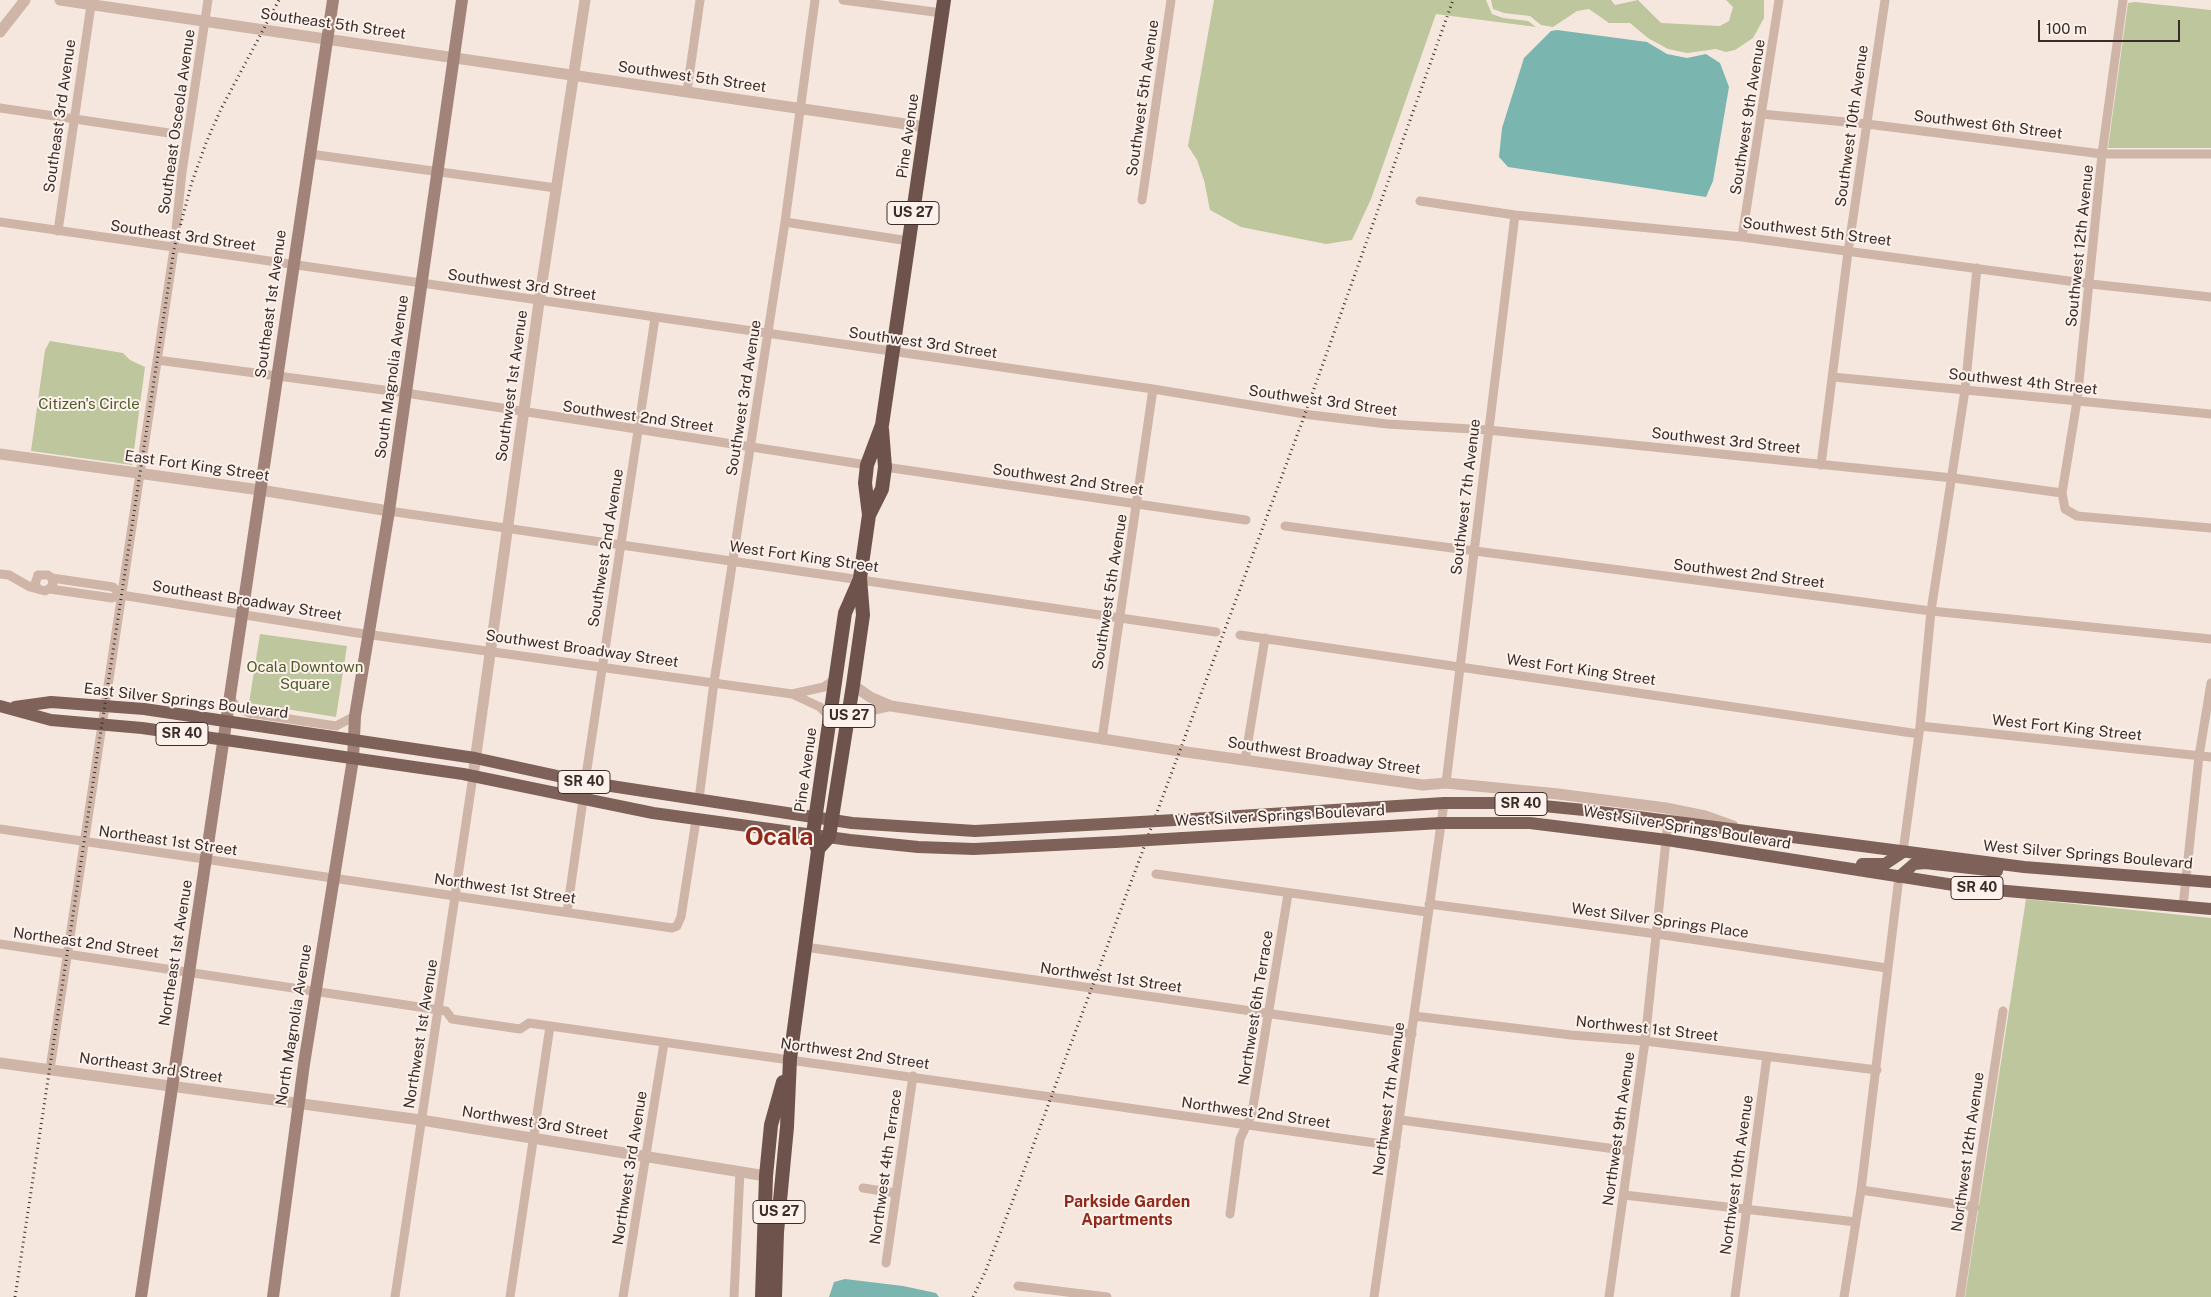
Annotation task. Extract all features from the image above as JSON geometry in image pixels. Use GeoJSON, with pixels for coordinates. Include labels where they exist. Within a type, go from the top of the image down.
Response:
{"type":"FeatureCollection","features":[{"type":"Feature","properties":{"kind":"highway","name":"Pine Avenue"},"geometry":{"type":"LineString","coordinates":[[829,837],[864,616],[860,578],[869,515],[865,483],[868,465],[882,425],[943,7]]}},
{"type":"Feature","properties":{"kind":"highway","name":"Pine Avenue"},"geometry":{"type":"LineString","coordinates":[[869,515],[882,489],[885,468],[882,425]]}},
{"type":"Feature","properties":{"kind":"highway","name":"Pine Avenue"},"geometry":{"type":"LineString","coordinates":[[775,1297],[777,1232],[787,1127],[790,1059],[818,849],[813,834],[845,613],[860,578]]}},
{"type":"Feature","properties":{"kind":"highway"},"geometry":{"type":"LineString","coordinates":[[818,849],[829,837]]}},
{"type":"Feature","properties":{"kind":"highway","name":"Pine Avenue"},"geometry":{"type":"LineString","coordinates":[[762,1297],[766,1176],[771,1125],[790,1059]]}},
{"type":"Feature","properties":{"kind":"main road","name":"Southeast 1st Avenue"},"geometry":{"type":"LineString","coordinates":[[242,613],[333,0]]}},
{"type":"Feature","properties":{"kind":"main road","name":"South Magnolia Avenue"},"geometry":{"type":"LineString","coordinates":[[353,759],[355,716],[406,393],[462,0]]}},
{"type":"Feature","properties":{"kind":"main road","name":"Northeast 1st Avenue"},"geometry":{"type":"LineString","coordinates":[[141,1297],[174,1086],[189,971],[207,861],[242,613]]}},
{"type":"Feature","properties":{"kind":"main road","name":"East Silver Springs Boulevard"},"geometry":{"type":"LineString","coordinates":[[6,707],[51,702],[104,706],[354,740]]}},
{"type":"Feature","properties":{"kind":"main road","name":"East Silver Springs Boulevard"},"geometry":{"type":"LineString","coordinates":[[6,707],[51,720],[102,724],[353,759]]}},
{"type":"Feature","properties":{"kind":"main road","name":"West Silver Springs Boulevard"},"geometry":{"type":"LineString","coordinates":[[354,740],[475,758],[586,782],[642,791],[816,817],[891,826],[958,831],[1123,823],[1444,803],[1536,805],[2024,867],[2211,882]]}},
{"type":"Feature","properties":{"kind":"main road","name":"West Silver Springs Boulevard"},"geometry":{"type":"LineString","coordinates":[[353,759],[473,776],[583,800],[696,820],[918,847],[965,849],[1441,823],[1530,823],[1667,840],[1899,877],[2040,895],[2211,908]]}},
{"type":"Feature","properties":{"kind":"main road","name":"North Magnolia Avenue"},"geometry":{"type":"LineString","coordinates":[[273,1297],[298,1103],[353,759]]}},
{"type":"Feature","properties":{"kind":"main road"},"geometry":{"type":"LineString","coordinates":[[528,787],[546,787],[571,792],[586,782]]}},
{"type":"Feature","properties":{"kind":"main road"},"geometry":{"type":"LineString","coordinates":[[583,800],[599,792],[626,796],[642,791]]}},
{"type":"Feature","properties":{"kind":"main road"},"geometry":{"type":"LineString","coordinates":[[1772,857],[1808,855],[1874,865],[1890,862],[1903,852]]}},
{"type":"Feature","properties":{"kind":"main road"},"geometry":{"type":"LineString","coordinates":[[1899,877],[1914,864],[1925,863],[2006,872],[2024,867]]}},
{"type":"Feature","properties":{"kind":"street"},"geometry":{"type":"LineString","coordinates":[[0,32],[25,0]]}},
{"type":"Feature","properties":{"kind":"street","name":"Southeast 5th Street"},"geometry":{"type":"LineString","coordinates":[[60,0],[454,57]]}},
{"type":"Feature","properties":{"kind":"street","name":"Southeast Osceola Avenue"},"geometry":{"type":"LineString","coordinates":[[50,1069],[174,249],[182,172],[208,0]]}},
{"type":"Feature","properties":{"kind":"street","name":"Southwest 1st Avenue"},"geometry":{"type":"LineString","coordinates":[[473,776],[539,302],[585,0]]}},
{"type":"Feature","properties":{"kind":"street"},"geometry":{"type":"LineString","coordinates":[[687,91],[700,0]]}},
{"type":"Feature","properties":{"kind":"street","name":"Southwest 3rd Avenue"},"geometry":{"type":"LineString","coordinates":[[699,799],[714,682],[785,222],[815,0]]}},
{"type":"Feature","properties":{"kind":"street"},"geometry":{"type":"LineString","coordinates":[[843,0],[943,7]]}},
{"type":"Feature","properties":{"kind":"street","name":"Southwest 5th Avenue"},"geometry":{"type":"LineString","coordinates":[[1142,200],[1171,0]]}},
{"type":"Feature","properties":{"kind":"street","name":"Southwest 9th Avenue"},"geometry":{"type":"LineString","coordinates":[[1742,237],[1779,0]]}},
{"type":"Feature","properties":{"kind":"street","name":"Southwest 10th Avenue"},"geometry":{"type":"LineString","coordinates":[[1821,465],[1848,252],[1885,0]]}},
{"type":"Feature","properties":{"kind":"street","name":"Southwest 12th Avenue"},"geometry":{"type":"LineString","coordinates":[[2062,493],[2077,401],[2091,284],[2102,154],[2123,0]]}},
{"type":"Feature","properties":{"kind":"street","name":"Southeast 3rd Avenue"},"geometry":{"type":"LineString","coordinates":[[58,231],[91,5]]}},
{"type":"Feature","properties":{"kind":"street","name":"Southwest 5th Street"},"geometry":{"type":"LineString","coordinates":[[454,57],[926,127]]}},
{"type":"Feature","properties":{"kind":"street"},"geometry":{"type":"LineString","coordinates":[[0,108],[169,133]]}},
{"type":"Feature","properties":{"kind":"street","name":"Southwest 6th Street"},"geometry":{"type":"LineString","coordinates":[[1762,114],[1867,124],[2102,154],[2211,154]]}},
{"type":"Feature","properties":{"kind":"street"},"geometry":{"type":"LineString","coordinates":[[310,154],[556,188]]}},
{"type":"Feature","properties":{"kind":"street","name":"Southwest 5th Street"},"geometry":{"type":"LineString","coordinates":[[1420,201],[1515,215],[1742,237],[2091,284],[2211,297]]}},
{"type":"Feature","properties":{"kind":"street","name":"Southwest 7th Avenue"},"geometry":{"type":"LineString","coordinates":[[1446,783],[1515,215]]}},
{"type":"Feature","properties":{"kind":"street","name":"Southeast 3rd Street"},"geometry":{"type":"LineString","coordinates":[[0,222],[422,284]]}},
{"type":"Feature","properties":{"kind":"street"},"geometry":{"type":"LineString","coordinates":[[785,222],[909,241]]}},
{"type":"Feature","properties":{"kind":"street"},"geometry":{"type":"LineString","coordinates":[[1903,852],[1919,730],[1931,611],[1953,478],[1965,390],[1977,268]]}},
{"type":"Feature","properties":{"kind":"street","name":"Southwest 3rd Street"},"geometry":{"type":"LineString","coordinates":[[422,284],[1320,416],[1387,424],[1488,430],[1953,478],[2062,493]]}},
{"type":"Feature","properties":{"kind":"street","name":"Southwest 2nd Avenue"},"geometry":{"type":"LineString","coordinates":[[586,782],[655,318]]}},
{"type":"Feature","properties":{"kind":"street","name":"Southwest 2nd Street"},"geometry":{"type":"LineString","coordinates":[[157,360],[406,393],[524,414],[868,465]]}},
{"type":"Feature","properties":{"kind":"street","name":"Southwest 4th Street"},"geometry":{"type":"LineString","coordinates":[[1833,377],[2211,414]]}},
{"type":"Feature","properties":{"kind":"street","name":"Southwest 5th Avenue"},"geometry":{"type":"LineString","coordinates":[[1102,739],[1153,390]]}},
{"type":"Feature","properties":{"kind":"street","name":"East Fort King Street"},"geometry":{"type":"LineString","coordinates":[[0,454],[260,490],[388,511]]}},
{"type":"Feature","properties":{"kind":"street","name":"Southwest 2nd Street"},"geometry":{"type":"LineString","coordinates":[[885,468],[1246,520]]}},
{"type":"Feature","properties":{"kind":"street"},"geometry":{"type":"LineString","coordinates":[[2062,493],[2065,509],[2077,516],[2211,528]]}},
{"type":"Feature","properties":{"kind":"street","name":"West Fort King Street"},"geometry":{"type":"LineString","coordinates":[[388,511],[732,562],[860,578],[1216,632]]}},
{"type":"Feature","properties":{"kind":"street","name":"Southwest 2nd Street"},"geometry":{"type":"LineString","coordinates":[[1285,526],[1931,611],[2211,638]]}},
{"type":"Feature","properties":{"kind":"street"},"geometry":{"type":"LineString","coordinates":[[0,574],[9,575],[30,587],[37,587],[40,590],[50,589],[53,586],[52,578],[48,575],[38,575],[35,584],[37,587]]}},
{"type":"Feature","properties":{"kind":"street","name":"Southeast Broadway Street"},"geometry":{"type":"LineString","coordinates":[[52,578],[113,587],[121,594],[368,634]]}},
{"type":"Feature","properties":{"kind":"street","name":"Southeast Broadway Street"},"geometry":{"type":"LineString","coordinates":[[50,589],[112,598],[121,594]]}},
{"type":"Feature","properties":{"kind":"street","name":"Southwest Broadway Street"},"geometry":{"type":"LineString","coordinates":[[368,634],[792,694],[820,707],[830,717]]}},
{"type":"Feature","properties":{"kind":"street","name":"West Fort King Street"},"geometry":{"type":"LineString","coordinates":[[1240,635],[1919,730],[2211,757]]}},
{"type":"Feature","properties":{"kind":"street"},"geometry":{"type":"LineString","coordinates":[[1245,760],[1265,638]]}},
{"type":"Feature","properties":{"kind":"street","name":"Southwest Broadway Street"},"geometry":{"type":"LineString","coordinates":[[792,694],[823,687],[835,679]]}},
{"type":"Feature","properties":{"kind":"street"},"geometry":{"type":"LineString","coordinates":[[2183,906],[2200,756],[2211,683]]}},
{"type":"Feature","properties":{"kind":"street","name":"Southwest Broadway Street"},"geometry":{"type":"LineString","coordinates":[[853,684],[870,698],[891,706],[1102,739],[1423,785],[1446,783],[1558,794],[1666,808],[1705,816],[1751,832]]}},
{"type":"Feature","properties":{"kind":"street"},"geometry":{"type":"LineString","coordinates":[[230,698],[237,707],[249,713],[336,726],[355,716]]}},
{"type":"Feature","properties":{"kind":"street","name":"Southwest Broadway Street"},"geometry":{"type":"LineString","coordinates":[[848,722],[858,713],[891,706]]}},
{"type":"Feature","properties":{"kind":"street","name":"Northwest 1st Avenue"},"geometry":{"type":"LineString","coordinates":[[395,1297],[473,776]]}},
{"type":"Feature","properties":{"kind":"street"},"geometry":{"type":"LineString","coordinates":[[567,912],[583,800]]}},
{"type":"Feature","properties":{"kind":"street"},"geometry":{"type":"LineString","coordinates":[[1428,908],[1444,803]]}},
{"type":"Feature","properties":{"kind":"street","name":"Northwest 1st Street"},"geometry":{"type":"LineString","coordinates":[[333,879],[456,895],[672,928],[677,926],[682,917],[696,820]]}},
{"type":"Feature","properties":{"kind":"street"},"geometry":{"type":"LineString","coordinates":[[1657,934],[1668,821]]}},
{"type":"Feature","properties":{"kind":"street","name":"Northeast 1st Street"},"geometry":{"type":"LineString","coordinates":[[0,829],[333,879]]}},
{"type":"Feature","properties":{"kind":"street","name":"West Silver Springs Place"},"geometry":{"type":"LineString","coordinates":[[1156,874],[1288,894],[1657,934],[1887,968]]}},
{"type":"Feature","properties":{"kind":"street"},"geometry":{"type":"LineString","coordinates":[[1849,1297],[1844,1297],[1877,1070],[1887,968],[1899,877]]}},
{"type":"Feature","properties":{"kind":"street","name":"Northwest 6th Terrace"},"geometry":{"type":"LineString","coordinates":[[1230,1214],[1240,1139],[1252,1113],[1288,894]]}},
{"type":"Feature","properties":{"kind":"street","name":"Northwest 7th Avenue"},"geometry":{"type":"LineString","coordinates":[[1374,1297],[1401,1120],[1428,908]]}},
{"type":"Feature","properties":{"kind":"street","name":"Northwest 9th Avenue"},"geometry":{"type":"LineString","coordinates":[[1609,1297],[1645,1041],[1657,934]]}},
{"type":"Feature","properties":{"kind":"street","name":"Northeast 2nd Street"},"geometry":{"type":"LineString","coordinates":[[0,944],[316,991]]}},
{"type":"Feature","properties":{"kind":"street","name":"Northwest 1st Street"},"geometry":{"type":"LineString","coordinates":[[806,947],[1269,1015],[1412,1034]]}},
{"type":"Feature","properties":{"kind":"street","name":"Northwest 2nd Street"},"geometry":{"type":"LineString","coordinates":[[316,991],[446,1011],[452,1019],[520,1029],[529,1023],[913,1076],[1094,1105],[1396,1146]]}},
{"type":"Feature","properties":{"kind":"street","name":"Northwest 12th Avenue"},"geometry":{"type":"LineString","coordinates":[[1960,1297],[2003,1011]]}},
{"type":"Feature","properties":{"kind":"street","name":"Northwest 1st Street"},"geometry":{"type":"LineString","coordinates":[[1414,1016],[1571,1035],[1645,1041],[1877,1070]]}},
{"type":"Feature","properties":{"kind":"street"},"geometry":{"type":"LineString","coordinates":[[510,1297],[550,1026]]}},
{"type":"Feature","properties":{"kind":"street","name":"Northwest 3rd Avenue"},"geometry":{"type":"LineString","coordinates":[[622,1297],[647,1156],[664,1043]]}},
{"type":"Feature","properties":{"kind":"street","name":"Northwest 10th Avenue"},"geometry":{"type":"LineString","coordinates":[[1734,1297],[1767,1056]]}},
{"type":"Feature","properties":{"kind":"street","name":"Northeast 3rd Street"},"geometry":{"type":"LineString","coordinates":[[0,1063],[298,1103]]}},
{"type":"Feature","properties":{"kind":"street","name":"Northwest 4th Terrace"},"geometry":{"type":"LineString","coordinates":[[886,1263],[913,1076]]}},
{"type":"Feature","properties":{"kind":"street","name":"Northwest 3rd Street"},"geometry":{"type":"LineString","coordinates":[[298,1103],[422,1120],[766,1176]]}},
{"type":"Feature","properties":{"kind":"street"},"geometry":{"type":"LineString","coordinates":[[1401,1120],[1630,1151]]}},
{"type":"Feature","properties":{"kind":"street"},"geometry":{"type":"LineString","coordinates":[[734,1297],[740,1171]]}},
{"type":"Feature","properties":{"kind":"street"},"geometry":{"type":"LineString","coordinates":[[863,1188],[895,1194]]}},
{"type":"Feature","properties":{"kind":"street"},"geometry":{"type":"LineString","coordinates":[[1861,1190],[1974,1207]]}},
{"type":"Feature","properties":{"kind":"street"},"geometry":{"type":"LineString","coordinates":[[1624,1195],[1856,1222]]}},
{"type":"Feature","properties":{"kind":"street"},"geometry":{"type":"LineString","coordinates":[[1018,1286],[1107,1297]]}},
{"type":"Feature","properties":{"kind":"green space"},"geometry":{"type":"Polygon","coordinates":[[[1214,0],[1486,0],[1492,14],[1503,18],[1528,21],[1536,27],[1436,14],[1371,199],[1352,240],[1326,244],[1241,227],[1210,210],[1204,180],[1197,160],[1188,146],[1214,0]]]}},
{"type":"Feature","properties":{"kind":"green space"},"geometry":{"type":"Polygon","coordinates":[[[1491,0],[1611,0],[1615,5],[1638,0],[1661,23],[1720,26],[1729,21],[1733,7],[1726,0],[1764,0],[1764,18],[1753,38],[1735,50],[1726,52],[1716,49],[1687,53],[1668,49],[1648,38],[1630,23],[1609,23],[1589,9],[1577,11],[1553,27],[1541,25],[1530,16],[1504,13],[1493,9],[1491,0]]]}},
{"type":"Feature","properties":{"kind":"green space"},"geometry":{"type":"Polygon","coordinates":[[[2135,2],[2211,10],[2211,148],[2108,148],[2128,3],[2135,2]]]}},
{"type":"Feature","properties":{"kind":"green space","name":"Citizen's Circle"},"geometry":{"type":"Polygon","coordinates":[[[50,341],[123,353],[130,360],[145,367],[132,465],[31,451],[45,350],[50,341]]]}},
{"type":"Feature","properties":{"kind":"green space","name":"Ocala Downtown Square"},"geometry":{"type":"Polygon","coordinates":[[[260,634],[347,646],[336,717],[249,703],[260,634]]]}},
{"type":"Feature","properties":{"kind":"green space"},"geometry":{"type":"Polygon","coordinates":[[[2026,899],[2211,918],[2211,1297],[1965,1297],[2026,899]]]}},
{"type":"Feature","properties":{"kind":"water"},"geometry":{"type":"Polygon","coordinates":[[[1557,30],[1647,42],[1667,54],[1687,58],[1706,54],[1720,63],[1729,87],[1713,181],[1706,197],[1508,167],[1499,157],[1502,128],[1524,58],[1551,31],[1557,30]]]}},
{"type":"Feature","properties":{"kind":"water"},"geometry":{"type":"Polygon","coordinates":[[[845,1279],[903,1286],[936,1293],[939,1297],[829,1297],[834,1282],[845,1279]]]}},
{"type":"Feature","properties":{"kind":"railway"},"geometry":{"type":"LineString","coordinates":[[15,1297],[174,249],[192,182],[206,143],[221,109],[279,0]]}},
{"type":"Feature","properties":{"kind":"railway"},"geometry":{"type":"LineString","coordinates":[[973,1297],[986,1270],[1014,1197],[1305,414],[1453,0]]}},
{"type":"Feature","properties":{"kind":"district","name":"Ocala"},"geometry":{"type":"Point","coordinates":[779,837]}},
{"type":"Feature","properties":{"kind":"district","name":"Parkside Garden Apartments"},"geometry":{"type":"Point","coordinates":[1127,1211]}}]}
